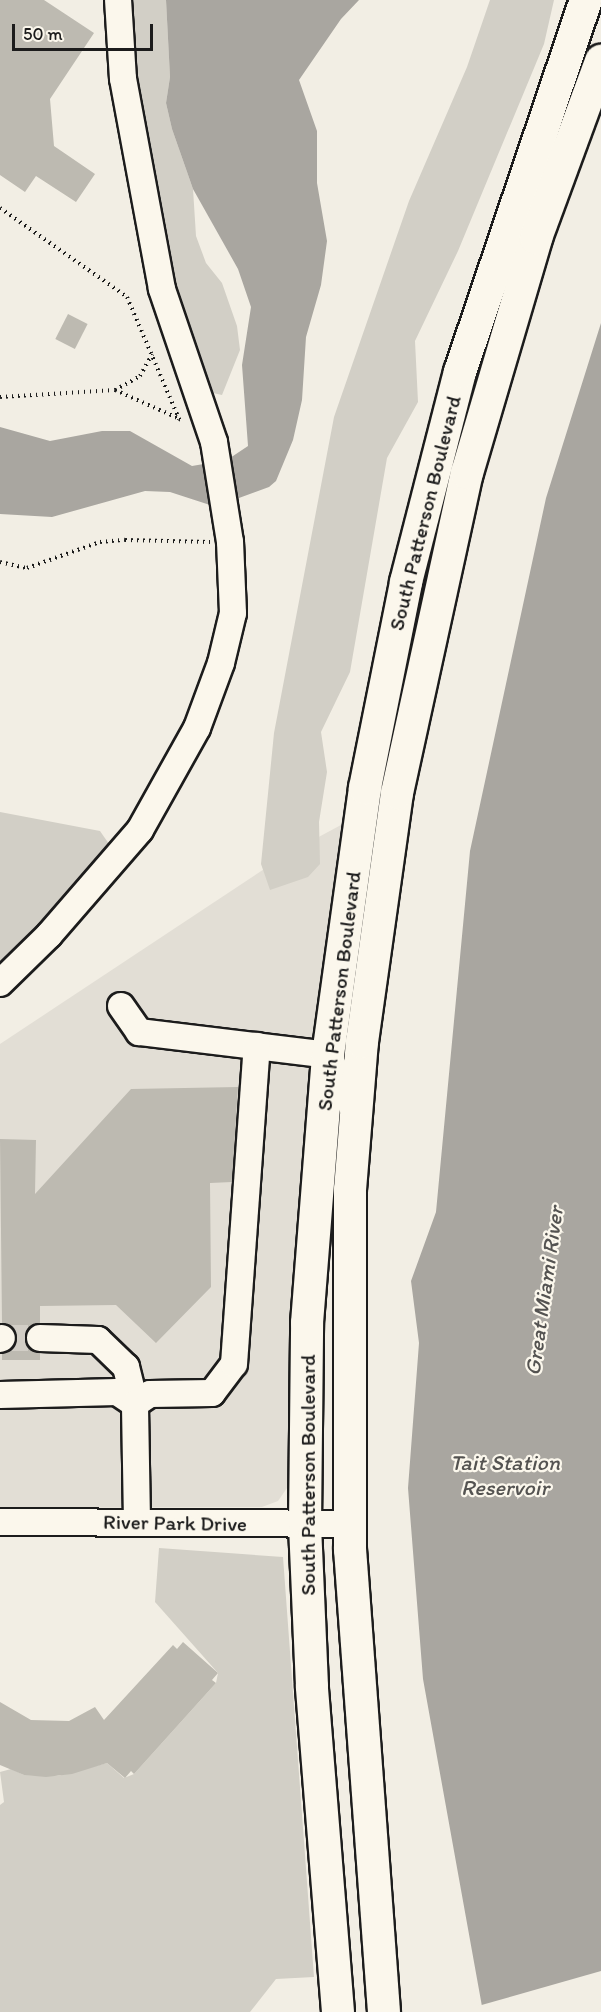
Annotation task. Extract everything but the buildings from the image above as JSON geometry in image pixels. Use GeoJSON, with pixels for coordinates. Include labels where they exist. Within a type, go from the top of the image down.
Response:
{"type":"FeatureCollection","features":[{"type":"Feature","properties":{"kind":"main road","name":"South Patterson Boulevard"},"geometry":{"type":"LineString","coordinates":[[338,2012],[312,1686],[305,1525],[307,1323],[328,1055],[364,788],[406,582],[460,372],[586,0]]}},
{"type":"Feature","properties":{"kind":"main road","name":"South Patterson Boulevard"},"geometry":{"type":"LineString","coordinates":[[384,2012],[357,1692],[350,1524],[350,1190],[355,1113],[374,937],[397,793],[467,473],[536,238],[601,61]]}},
{"type":"Feature","properties":{"kind":"street"},"geometry":{"type":"LineString","coordinates":[[0,983],[49,935],[140,830],[197,728],[221,663],[233,612],[228,531],[212,436],[162,289],[123,79],[118,0]]}},
{"type":"Feature","properties":{"kind":"street"},"geometry":{"type":"LineString","coordinates":[[121,1006],[139,1032],[328,1055],[355,1113]]}},
{"type":"Feature","properties":{"kind":"street"},"geometry":{"type":"LineString","coordinates":[[135,1404],[150,1394],[212,1393],[234,1364],[257,1046]]}},
{"type":"Feature","properties":{"kind":"street"},"geometry":{"type":"LineString","coordinates":[[40,1338],[98,1340],[126,1367],[135,1404],[137,1521]]}},
{"type":"Feature","properties":{"kind":"street"},"geometry":{"type":"LineString","coordinates":[[0,1395],[117,1392],[135,1404]]}},
{"type":"Feature","properties":{"kind":"street","name":"River Park Drive"},"geometry":{"type":"LineString","coordinates":[[0,1522],[350,1524]]}},
{"type":"Feature","properties":{"kind":"path"},"geometry":{"type":"LineString","coordinates":[[0,208],[127,297],[153,353],[179,419]]}},
{"type":"Feature","properties":{"kind":"path"},"geometry":{"type":"LineString","coordinates":[[0,397],[115,390],[140,376],[153,353]]}},
{"type":"Feature","properties":{"kind":"path"},"geometry":{"type":"LineString","coordinates":[[115,390],[212,436]]}},
{"type":"Feature","properties":{"kind":"path"},"geometry":{"type":"LineString","coordinates":[[0,562],[27,568],[100,542],[228,531]]}},
{"type":"Feature","properties":{"kind":"shaded area"},"geometry":{"type":"Polygon","coordinates":[[[129,0],[166,0],[170,77],[166,103],[172,129],[193,189],[196,236],[206,263],[222,283],[237,326],[240,350],[222,395],[208,392],[165,263],[133,77],[129,0]]]}},
{"type":"Feature","properties":{"kind":"shaded area"},"geometry":{"type":"Polygon","coordinates":[[[490,0],[554,0],[544,44],[458,251],[415,341],[418,402],[387,458],[350,672],[321,732],[327,772],[319,822],[320,864],[308,877],[270,890],[261,864],[274,733],[334,417],[409,201],[467,67],[490,0]]]}},
{"type":"Feature","properties":{"kind":"shaded area"},"geometry":{"type":"Polygon","coordinates":[[[0,812],[100,831],[109,844],[106,861],[0,969],[0,812]]]}},
{"type":"Feature","properties":{"kind":"shaded area"},"geometry":{"type":"Polygon","coordinates":[[[354,818],[294,1478],[278,1501],[262,1507],[0,1508],[0,1044],[287,854],[354,818]]]}},
{"type":"Feature","properties":{"kind":"shaded area"},"geometry":{"type":"Polygon","coordinates":[[[159,1548],[283,1557],[314,1977],[276,1979],[250,2012],[0,2012],[0,1805],[4,1802],[0,1772],[11,1769],[24,1775],[58,1776],[107,1763],[124,1778],[134,1774],[216,1683],[218,1673],[155,1602],[159,1548]]]}},
{"type":"Feature","properties":{"kind":"water"},"geometry":{"type":"Polygon","coordinates":[[[166,0],[359,0],[341,19],[299,80],[317,131],[317,183],[327,241],[321,285],[306,337],[302,400],[293,440],[276,481],[269,487],[228,502],[210,505],[170,492],[145,491],[52,517],[0,514],[0,427],[50,441],[102,431],[130,431],[192,466],[227,460],[248,446],[242,365],[251,307],[238,269],[193,189],[172,129],[166,103],[170,77],[166,0]]]}},
{"type":"Feature","properties":{"kind":"water","name":"Tait Station Reservoir"},"geometry":{"type":"Polygon","coordinates":[[[601,323],[601,2012],[483,2012],[423,1679],[408,1488],[419,1343],[411,1281],[436,1212],[470,851],[546,498],[601,323]]]}},
{"type":"Feature","properties":{"kind":"pier"},"geometry":{"type":"Polygon","coordinates":[[[601,1971],[601,2012],[480,2012],[478,2006],[601,1971]]]}},
{"type":"Feature","properties":{"kind":"tunnel"},"geometry":{"type":"LineString","coordinates":[[2,1338],[40,1338]]}},
{"type":"Feature","properties":{"kind":"water label","name":"Great Miami River"},"geometry":{"type":"Point","coordinates":[544,1291]}}]}
